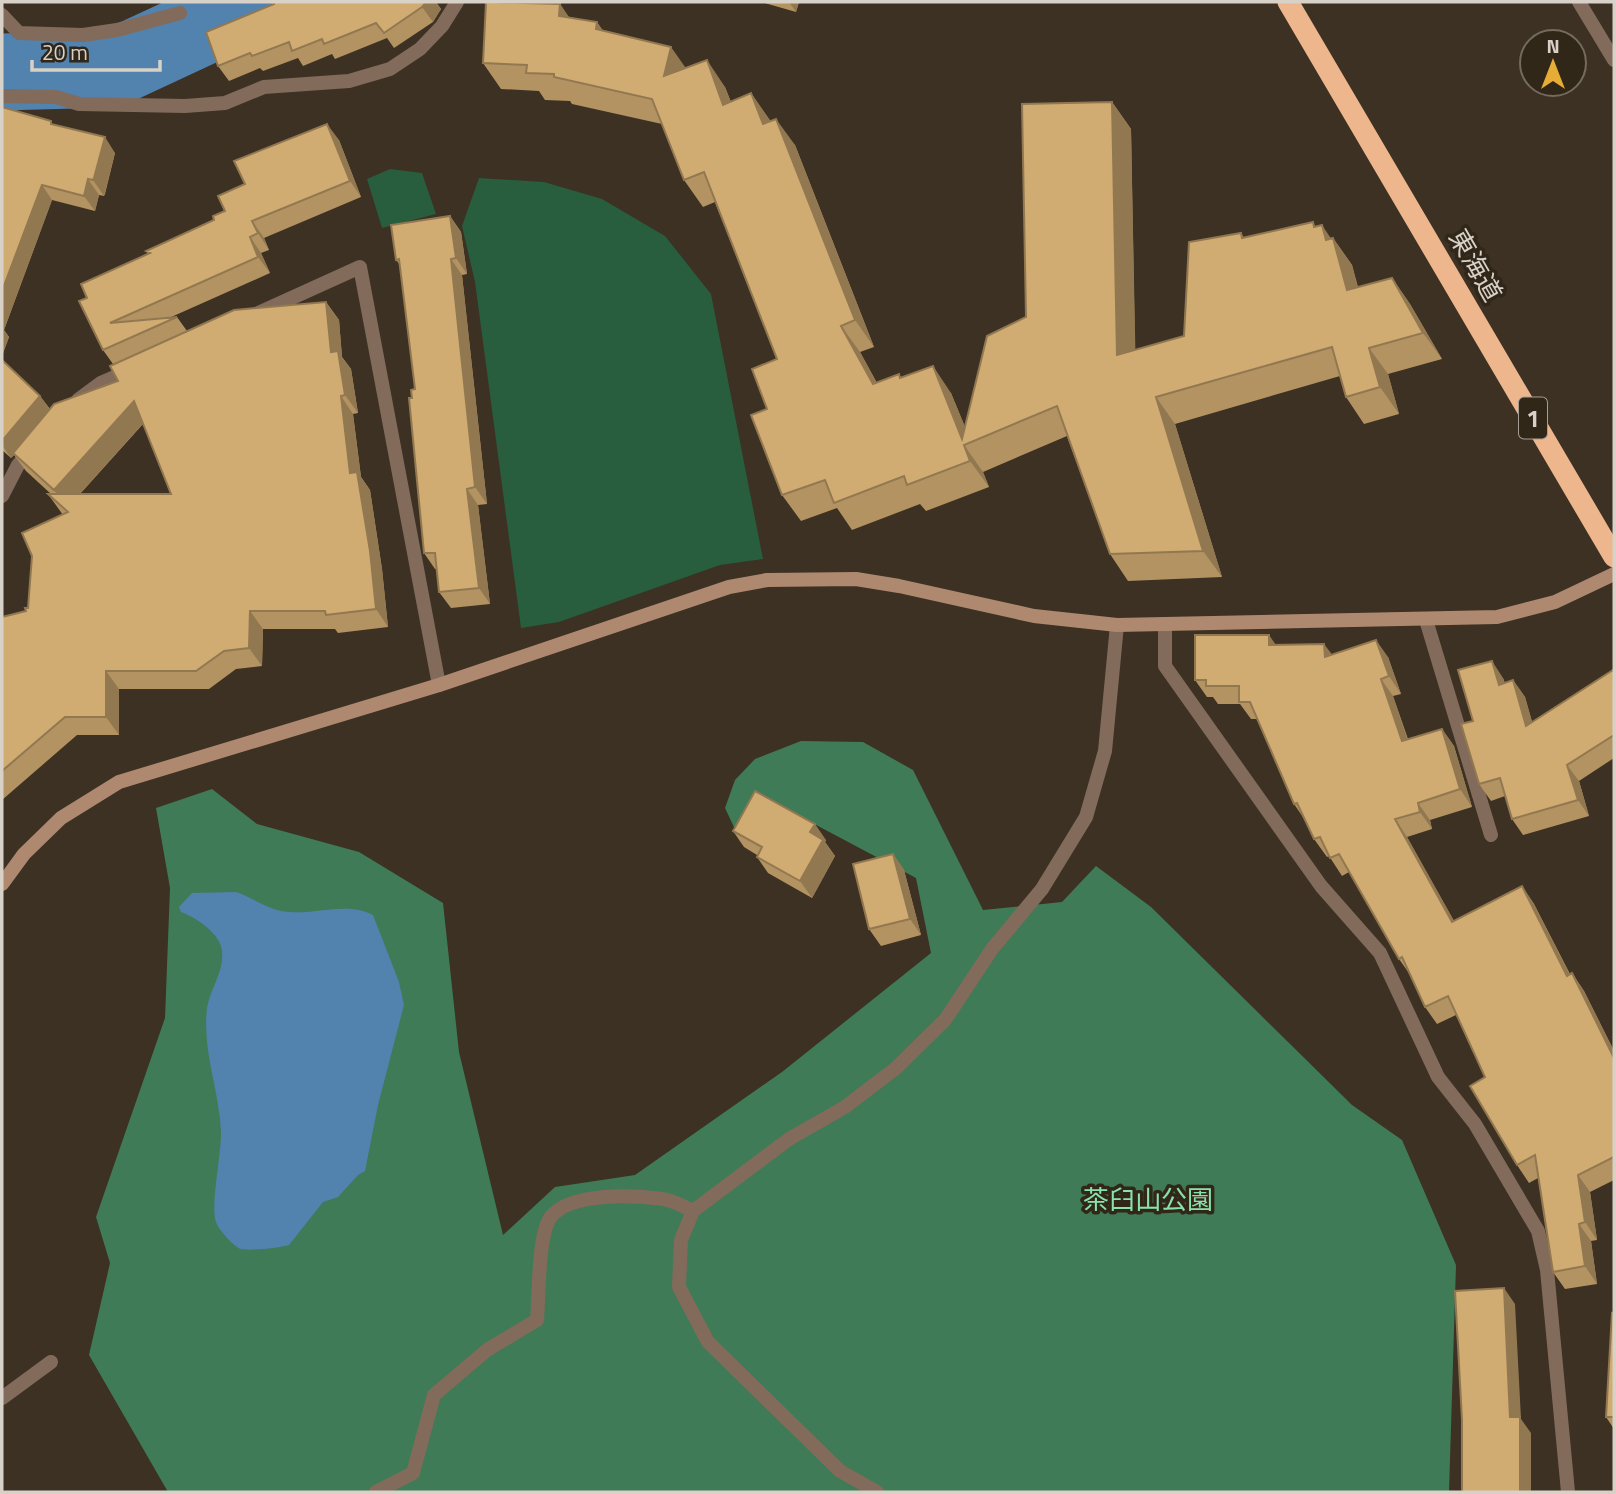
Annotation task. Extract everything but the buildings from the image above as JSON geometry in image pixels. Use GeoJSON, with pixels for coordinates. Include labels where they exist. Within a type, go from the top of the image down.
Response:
{"type":"FeatureCollection","features":[{"type":"Feature","properties":{"kind":"highway","name":"東海道"},"geometry":{"type":"LineString","coordinates":[[1288,2],[1614,557]]}},
{"type":"Feature","properties":{"kind":"street"},"geometry":{"type":"LineString","coordinates":[[2,96],[56,97],[89,104],[185,106],[225,103],[264,87],[349,81],[390,69],[420,49],[442,26],[457,2]]}},
{"type":"Feature","properties":{"kind":"street"},"geometry":{"type":"LineString","coordinates":[[1579,2],[1614,60]]}},
{"type":"Feature","properties":{"kind":"street"},"geometry":{"type":"LineString","coordinates":[[2,15],[19,33],[83,35],[117,30],[180,13]]}},
{"type":"Feature","properties":{"kind":"street"},"geometry":{"type":"LineString","coordinates":[[237,322],[360,267],[439,685]]}},
{"type":"Feature","properties":{"kind":"street"},"geometry":{"type":"LineString","coordinates":[[63,412],[102,383],[151,361]]}},
{"type":"Feature","properties":{"kind":"street"},"geometry":{"type":"LineString","coordinates":[[2,496],[18,465],[36,443]]}},
{"type":"Feature","properties":{"kind":"street"},"geometry":{"type":"LineString","coordinates":[[2,884],[24,854],[61,818],[119,782],[439,685],[654,610],[729,587],[767,580],[856,579],[1034,616],[1117,625],[1166,625],[1497,617],[1525,612],[1555,602],[1614,575]]}},
{"type":"Feature","properties":{"kind":"street"},"geometry":{"type":"LineString","coordinates":[[1426,620],[1491,835]]}},
{"type":"Feature","properties":{"kind":"street"},"geometry":{"type":"LineString","coordinates":[[877,1492],[840,1471],[708,1342],[679,1287],[681,1240],[693,1211],[789,1139],[845,1107],[896,1068],[945,1020],[992,949],[1042,889],[1086,817],[1105,751],[1117,625]]}},
{"type":"Feature","properties":{"kind":"street"},"geometry":{"type":"LineString","coordinates":[[1166,625],[1166,666],[1321,886],[1380,953],[1438,1077],[1475,1124],[1538,1231],[1547,1270],[1568,1492]]}},
{"type":"Feature","properties":{"kind":"street"},"geometry":{"type":"LineString","coordinates":[[376,1492],[414,1473],[434,1395],[487,1350],[537,1320],[543,1244],[550,1219],[566,1204],[589,1197],[666,1199],[693,1211]]}},
{"type":"Feature","properties":{"kind":"street"},"geometry":{"type":"LineString","coordinates":[[2,1398],[51,1362]]}},
{"type":"Feature","properties":{"kind":"green space"},"geometry":{"type":"Polygon","coordinates":[[[390,169],[422,173],[436,214],[382,228],[367,179],[390,169]]]}},
{"type":"Feature","properties":{"kind":"green space"},"geometry":{"type":"Polygon","coordinates":[[[479,178],[544,182],[602,199],[665,236],[711,294],[763,559],[720,565],[559,622],[521,628],[475,282],[462,226],[479,178]]]}},
{"type":"Feature","properties":{"kind":"green space","name":"茶臼山公園"},"geometry":{"type":"Polygon","coordinates":[[[801,741],[863,742],[913,770],[983,910],[1062,902],[1096,866],[1151,907],[1352,1105],[1402,1140],[1456,1265],[1449,1492],[168,1492],[89,1355],[110,1263],[96,1217],[165,1018],[170,888],[156,808],[212,789],[257,824],[359,852],[443,903],[459,1052],[503,1235],[555,1187],[635,1175],[782,1072],[931,953],[916,878],[786,809],[741,842],[725,808],[735,780],[755,759],[801,741]]]}},
{"type":"Feature","properties":{"kind":"water"},"geometry":{"type":"Polygon","coordinates":[[[236,892],[281,911],[351,909],[373,915],[399,982],[404,1005],[378,1105],[365,1171],[338,1197],[323,1202],[289,1245],[246,1250],[238,1248],[220,1229],[216,1222],[214,1204],[221,1131],[206,1024],[209,1000],[222,962],[221,946],[210,930],[181,912],[179,907],[192,893],[236,892]]]}},
{"type":"Feature","properties":{"kind":"waterway"},"geometry":{"type":"LineString","coordinates":[[2,72],[111,69],[255,2]]}}]}
